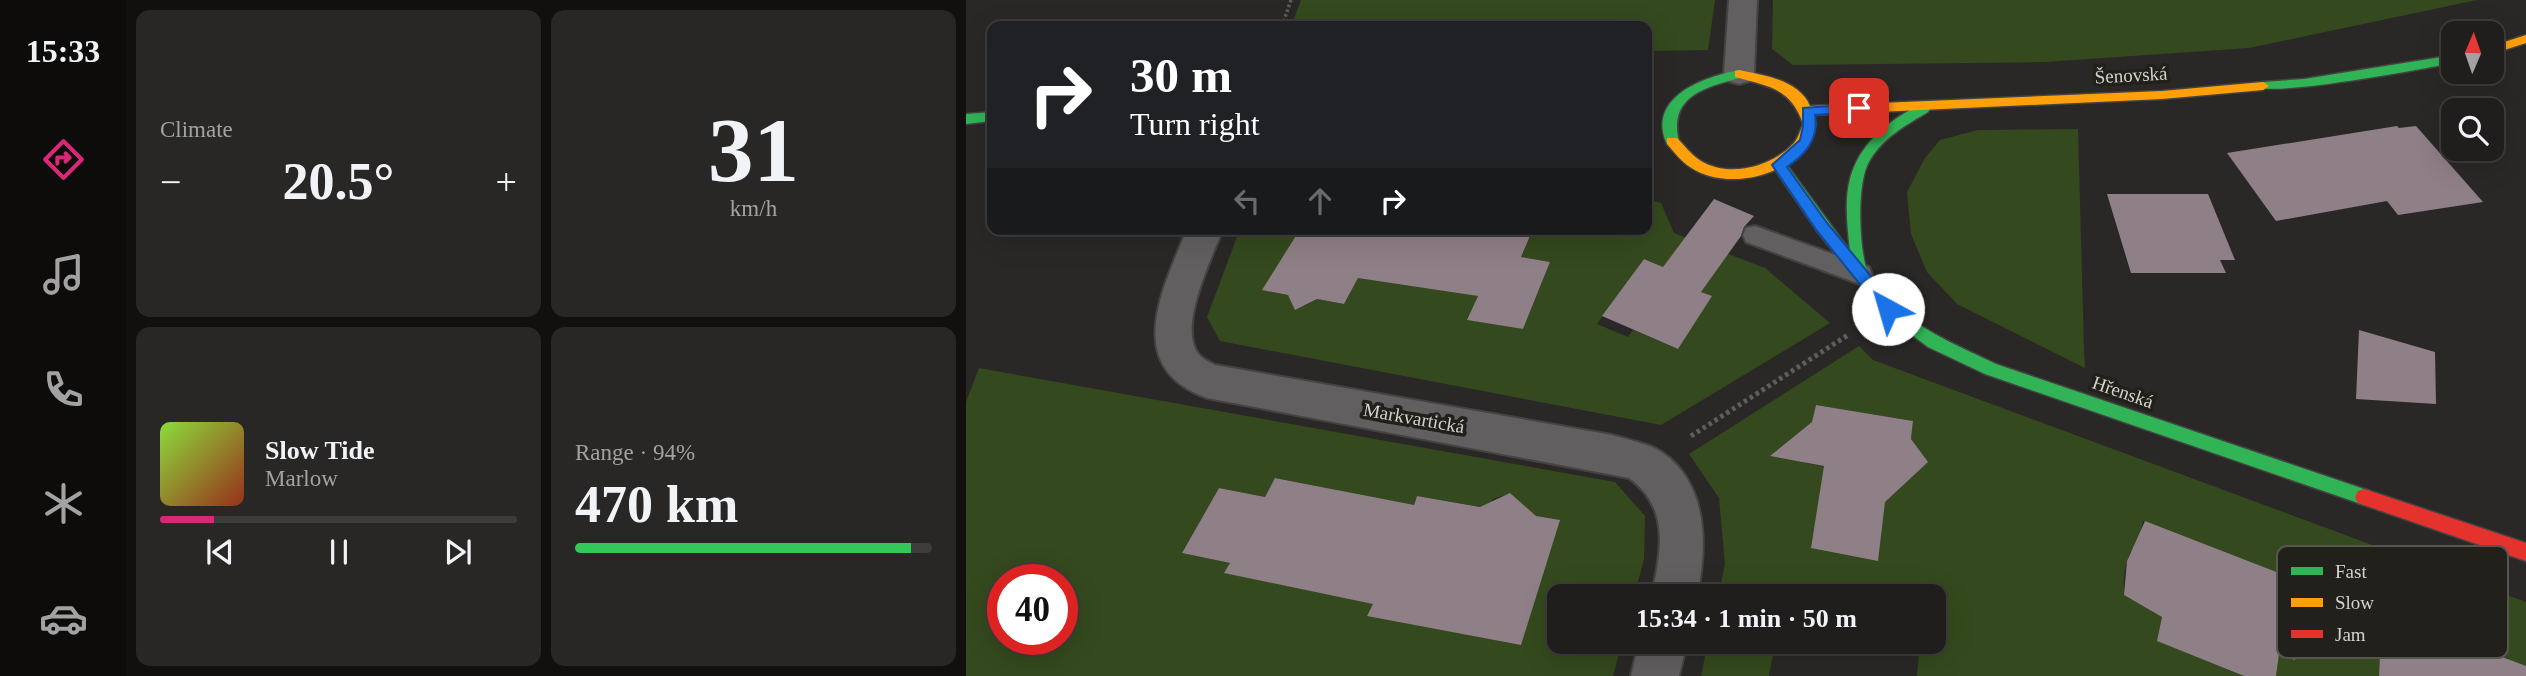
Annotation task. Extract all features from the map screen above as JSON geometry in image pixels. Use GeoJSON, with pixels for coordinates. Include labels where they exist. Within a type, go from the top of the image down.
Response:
{"type":"FeatureCollection","features":[{"type":"Feature","properties":{"kind":"street"},"geometry":{"type":"LineString","coordinates":[[1739,74],[1743,0]]}},
{"type":"Feature","properties":{"kind":"street"},"geometry":{"type":"LineString","coordinates":[[2504,46],[2526,39]]}},
{"type":"Feature","properties":{"kind":"street","name":"Šenovská"},"geometry":{"type":"LineString","coordinates":[[1808,111],[2162,95],[2278,85],[2441,62]]}},
{"type":"Feature","properties":{"kind":"street"},"geometry":{"type":"LineString","coordinates":[[1739,74],[1760,76],[1779,83],[1802,100],[1808,111],[1810,126],[1806,141],[1795,155],[1761,172],[1744,174],[1707,168],[1679,151],[1663,116],[1697,84],[1716,77],[1739,74]]}},
{"type":"Feature","properties":{"kind":"street"},"geometry":{"type":"LineString","coordinates":[[1860,274],[1853,186],[1862,153],[1880,132],[1898,120],[1935,104]]}},
{"type":"Feature","properties":{"kind":"street"},"geometry":{"type":"LineString","coordinates":[[966,120],[987,118]]}},
{"type":"Feature","properties":{"kind":"street","name":"Hřenská"},"geometry":{"type":"LineString","coordinates":[[1779,165],[1888,309],[1934,342],[1991,369],[2526,552]]}},
{"type":"Feature","properties":{"kind":"street","name":"Markvartická"},"geometry":{"type":"LineString","coordinates":[[1203,235],[1173,315],[1172,340],[1185,366],[1207,381],[1612,454],[1646,466],[1667,485],[1678,506],[1684,537],[1677,584]]}},
{"type":"Feature","properties":{"kind":"street"},"geometry":{"type":"LineString","coordinates":[[1655,676],[1660,654]]}},
{"type":"Feature","properties":{"kind":"lane"},"geometry":{"type":"LineString","coordinates":[[1755,235],[1860,274]]}},
{"type":"Feature","properties":{"kind":"path"},"geometry":{"type":"LineString","coordinates":[[1284,21],[1291,0]]}},
{"type":"Feature","properties":{"kind":"path"},"geometry":{"type":"LineString","coordinates":[[1646,466],[1888,309]]}},
{"type":"Feature","properties":{"kind":"green space"},"geometry":{"type":"Polygon","coordinates":[[[1301,0],[1715,0],[1708,50],[1652,51],[1652,21],[1293,21],[1301,0]]]}},
{"type":"Feature","properties":{"kind":"green space"},"geometry":{"type":"Polygon","coordinates":[[[1773,0],[2477,0],[2249,48],[2045,62],[1793,65],[1772,49],[1773,0]]]}},
{"type":"Feature","properties":{"kind":"green space"},"geometry":{"type":"Polygon","coordinates":[[[2078,129],[2085,368],[1957,304],[1927,272],[1911,234],[1907,192],[1925,158],[1940,140],[1978,130],[2078,129]]]}},
{"type":"Feature","properties":{"kind":"green space"},"geometry":{"type":"Polygon","coordinates":[[[1652,200],[1661,203],[1674,233],[1765,268],[1830,323],[1661,425],[1220,341],[1207,317],[1238,235],[1296,235],[1263,290],[1288,295],[1293,304],[1304,306],[1317,299],[1344,304],[1366,263],[1478,296],[1468,320],[1523,329],[1550,262],[1521,257],[1530,235],[1652,235],[1652,200]],[[1644,259],[1597,324],[1628,337],[1633,330],[1678,349],[1711,296],[1669,278],[1673,271],[1644,259]]]}},
{"type":"Feature","properties":{"kind":"green space"},"geometry":{"type":"Polygon","coordinates":[[[1859,346],[1873,360],[2375,546],[2277,546],[2277,572],[2143,521],[2137,553],[2131,551],[2126,566],[2124,591],[2129,594],[2127,597],[2131,600],[2132,595],[2163,608],[2158,641],[2244,676],[1917,676],[1919,654],[1946,654],[1946,584],[1721,584],[1725,564],[1719,498],[1689,454],[1859,346]],[[1816,405],[1813,422],[1797,447],[1806,463],[1887,478],[1921,453],[1911,439],[1913,421],[1816,405]]]}},
{"type":"Feature","properties":{"kind":"green space"},"geometry":{"type":"Polygon","coordinates":[[[979,368],[1615,482],[1645,516],[1644,559],[1637,584],[1547,584],[1547,654],[1619,654],[1613,676],[966,676],[966,402],[979,368]],[[1276,478],[1265,497],[1219,488],[1182,553],[1230,563],[1290,586],[1337,490],[1276,478]],[[1505,495],[1493,499],[1487,508],[1417,496],[1368,616],[1520,513],[1519,501],[1505,495]]]}},
{"type":"Feature","properties":{"kind":"green space"},"geometry":{"type":"Polygon","coordinates":[[[2508,595],[2526,602],[2526,676],[2510,676],[2509,659],[2506,658],[2508,595]]]}},
{"type":"Feature","properties":{"kind":"green space"},"geometry":{"type":"Polygon","coordinates":[[[1706,654],[1773,654],[1769,676],[1701,676],[1706,654]]]}},
{"type":"Feature","properties":{"kind":"green space"},"geometry":{"type":"Polygon","coordinates":[[[2278,658],[2380,658],[2379,676],[2276,676],[2278,658]]]}},
{"type":"Feature","properties":{"kind":"building"},"geometry":{"type":"Polygon","coordinates":[[[2397,126],[2416,126],[2441,154],[2441,161],[2447,161],[2483,202],[2398,215],[2387,201],[2276,221],[2227,153],[2397,126]]]}},
{"type":"Feature","properties":{"kind":"building"},"geometry":{"type":"Polygon","coordinates":[[[2107,194],[2208,194],[2235,260],[2220,260],[2226,273],[2131,273],[2107,194]]]}},
{"type":"Feature","properties":{"kind":"building"},"geometry":{"type":"Polygon","coordinates":[[[1714,199],[1754,216],[1701,292],[1712,296],[1678,349],[1602,316],[1644,259],[1663,267],[1714,199]]]}},
{"type":"Feature","properties":{"kind":"building"},"geometry":{"type":"Polygon","coordinates":[[[1296,235],[1530,235],[1521,257],[1550,262],[1523,329],[1467,320],[1478,296],[1358,278],[1344,304],[1317,299],[1295,310],[1288,295],[1262,290],[1296,235]]]}},
{"type":"Feature","properties":{"kind":"building"},"geometry":{"type":"Polygon","coordinates":[[[2359,330],[2435,352],[2436,404],[2356,399],[2359,330]]]}},
{"type":"Feature","properties":{"kind":"building"},"geometry":{"type":"Polygon","coordinates":[[[1816,405],[1913,421],[1911,439],[1928,462],[1885,502],[1878,561],[1811,548],[1824,466],[1770,456],[1812,422],[1816,405]]]}},
{"type":"Feature","properties":{"kind":"building"},"geometry":{"type":"Polygon","coordinates":[[[1275,478],[1414,505],[1417,496],[1480,507],[1510,493],[1536,516],[1560,520],[1521,645],[1367,616],[1373,604],[1224,573],[1230,563],[1182,553],[1219,488],[1265,497],[1275,478]]]}},
{"type":"Feature","properties":{"kind":"building"},"geometry":{"type":"Polygon","coordinates":[[[2145,521],[2277,572],[2278,658],[2276,676],[2244,676],[2157,641],[2162,617],[2124,595],[2127,561],[2145,521]]]}},
{"type":"Feature","properties":{"kind":"building"},"geometry":{"type":"Polygon","coordinates":[[[2380,658],[2505,658],[2526,666],[2526,676],[2379,676],[2380,658]]]}},
{"type":"Feature","properties":{"kind":"traffic: fast"},"geometry":{"type":"LineString","coordinates":[[2263,86],[2304,83],[2441,61]]}},
{"type":"Feature","properties":{"kind":"traffic: fast"},"geometry":{"type":"LineString","coordinates":[[1672,141],[1669,126],[1671,113],[1677,102],[1699,86],[1739,74]]}},
{"type":"Feature","properties":{"kind":"traffic: fast"},"geometry":{"type":"LineString","coordinates":[[1860,274],[1853,196],[1856,176],[1863,159],[1876,142],[1895,126],[1923,109]]}},
{"type":"Feature","properties":{"kind":"traffic: fast"},"geometry":{"type":"LineString","coordinates":[[966,119],[987,117]]}},
{"type":"Feature","properties":{"kind":"traffic: fast"},"geometry":{"type":"LineString","coordinates":[[1779,165],[1822,227],[1888,309],[1934,342],[1991,369],[2364,497]]}},
{"type":"Feature","properties":{"kind":"traffic: slow"},"geometry":{"type":"LineString","coordinates":[[2504,46],[2526,39]]}},
{"type":"Feature","properties":{"kind":"traffic: slow"},"geometry":{"type":"LineString","coordinates":[[1672,141],[1696,164],[1725,174],[1755,172],[1781,162],[1801,145],[1809,124],[1802,103],[1776,83],[1739,74]]}},
{"type":"Feature","properties":{"kind":"traffic: slow"},"geometry":{"type":"LineString","coordinates":[[1808,111],[2162,95],[2263,86]]}},
{"type":"Feature","properties":{"kind":"traffic: jam"},"geometry":{"type":"LineString","coordinates":[[2364,497],[2526,552]]}},
{"type":"Feature","properties":{"kind":"route"},"geometry":{"type":"LineString","coordinates":[[1859,108],[1808,111],[1810,126],[1806,141],[1795,155],[1779,165],[1822,227],[1888,309]]}}]}
